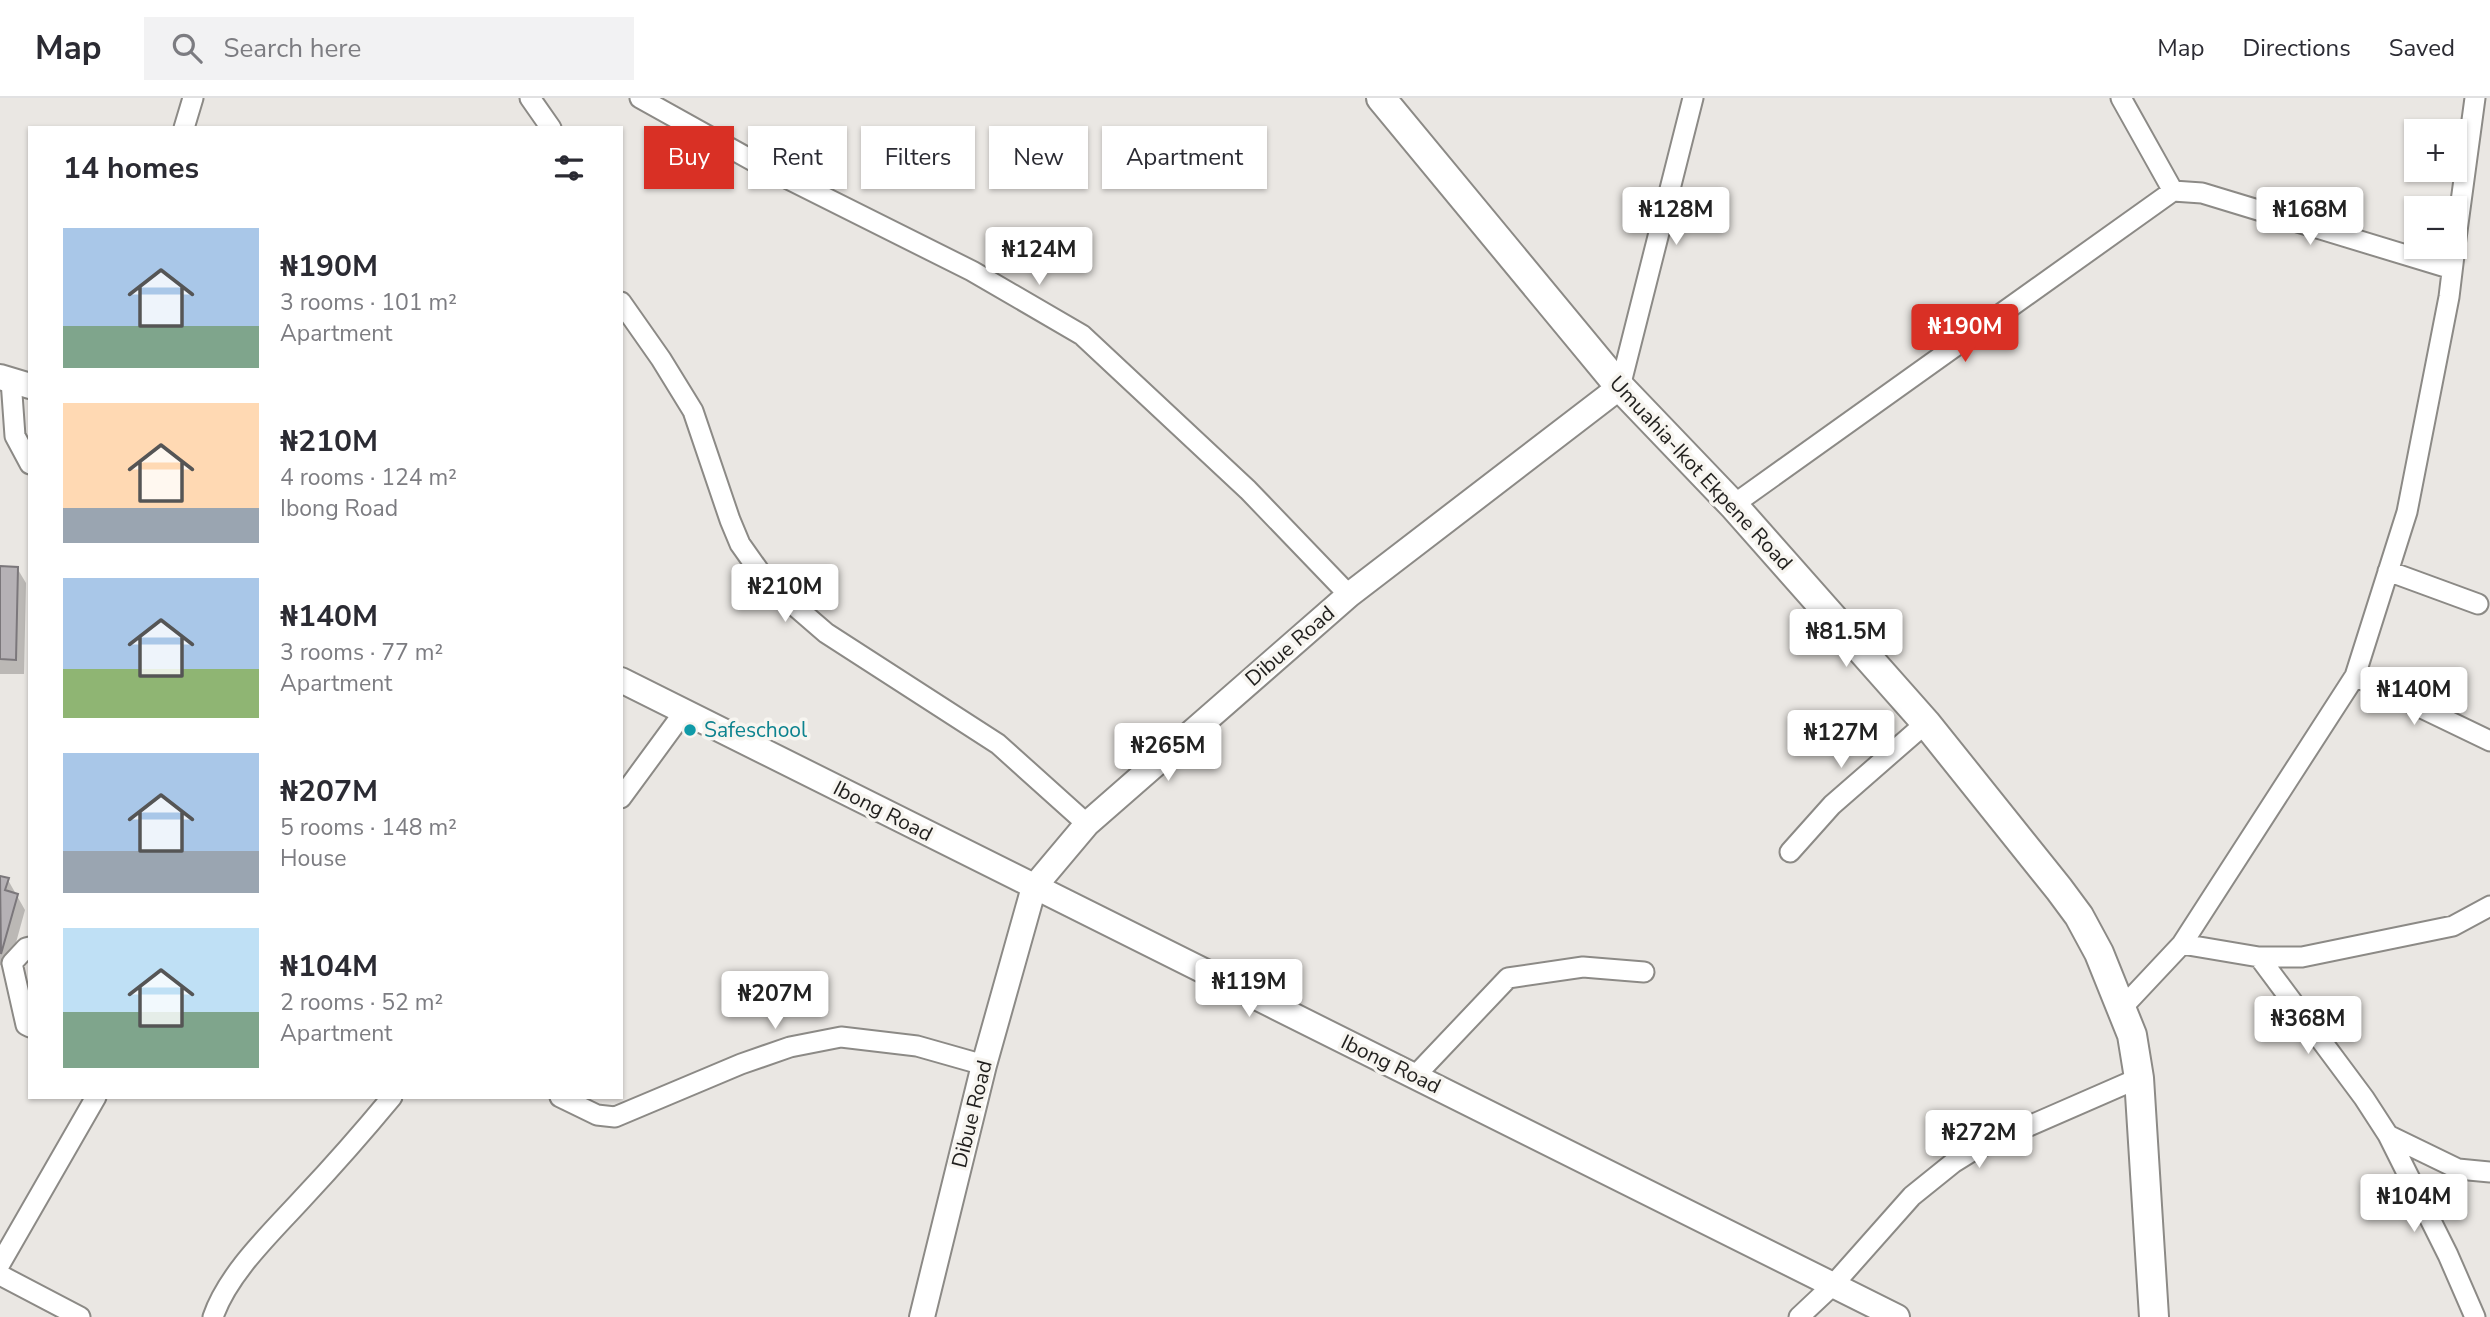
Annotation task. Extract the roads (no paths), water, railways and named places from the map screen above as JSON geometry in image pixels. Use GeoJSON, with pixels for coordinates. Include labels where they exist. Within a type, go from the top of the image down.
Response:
{"type":"FeatureCollection","features":[{"type":"Feature","properties":{"kind":"main road","name":"Umuahia-Ikot Ekpene Road"},"geometry":{"type":"LineString","coordinates":[[1381,98],[1620,387],[1733,505],[1926,723],[2079,916],[2099,953],[2132,1035],[2139,1078],[2154,1317]]}},
{"type":"Feature","properties":{"kind":"street"},"geometry":{"type":"LineString","coordinates":[[185,126],[193,98]]}},
{"type":"Feature","properties":{"kind":"street"},"geometry":{"type":"LineString","coordinates":[[530,98],[550,126]]}},
{"type":"Feature","properties":{"kind":"street"},"geometry":{"type":"LineString","coordinates":[[640,98],[764,167],[972,271],[1082,335],[1248,490],[1349,595]]}},
{"type":"Feature","properties":{"kind":"street"},"geometry":{"type":"LineString","coordinates":[[1620,387],[1693,98]]}},
{"type":"Feature","properties":{"kind":"street"},"geometry":{"type":"LineString","coordinates":[[2121,98],[2173,191]]}},
{"type":"Feature","properties":{"kind":"street"},"geometry":{"type":"LineString","coordinates":[[2462,196],[2475,98]]}},
{"type":"Feature","properties":{"kind":"street"},"geometry":{"type":"LineString","coordinates":[[1733,505],[2173,191],[2202,192],[2452,269]]}},
{"type":"Feature","properties":{"kind":"street"},"geometry":{"type":"LineString","coordinates":[[2121,1009],[2182,944],[2355,676],[2407,512],[2453,259]]}},
{"type":"Feature","properties":{"kind":"street"},"geometry":{"type":"LineString","coordinates":[[623,305],[693,411],[740,544],[767,582],[826,633],[998,744],[1087,824]]}},
{"type":"Feature","properties":{"kind":"street"},"geometry":{"type":"LineString","coordinates":[[14,381],[15,436],[28,460]]}},
{"type":"Feature","properties":{"kind":"street","name":"Dibue Road"},"geometry":{"type":"LineString","coordinates":[[922,1317],[984,1065],[1034,887],[1087,824],[1349,595],[1620,387]]}},
{"type":"Feature","properties":{"kind":"street"},"geometry":{"type":"LineString","coordinates":[[2388,571],[2478,604]]}},
{"type":"Feature","properties":{"kind":"street"},"geometry":{"type":"LineString","coordinates":[[2355,676],[2490,741]]}},
{"type":"Feature","properties":{"kind":"street","name":"Ibong Road"},"geometry":{"type":"LineString","coordinates":[[623,681],[1897,1317]]}},
{"type":"Feature","properties":{"kind":"street"},"geometry":{"type":"LineString","coordinates":[[623,795],[684,712]]}},
{"type":"Feature","properties":{"kind":"street"},"geometry":{"type":"LineString","coordinates":[[1790,852],[1832,805],[1926,723]]}},
{"type":"Feature","properties":{"kind":"street"},"geometry":{"type":"LineString","coordinates":[[2182,944],[2259,957],[2302,957],[2439,930],[2453,926],[2490,906]]}},
{"type":"Feature","properties":{"kind":"street"},"geometry":{"type":"LineString","coordinates":[[28,948],[12,964],[28,1026]]}},
{"type":"Feature","properties":{"kind":"street"},"geometry":{"type":"LineString","coordinates":[[2259,957],[2364,1098],[2388,1135],[2448,1255],[2475,1317]]}},
{"type":"Feature","properties":{"kind":"street"},"geometry":{"type":"LineString","coordinates":[[1415,1076],[1508,978],[1583,967],[1644,972]]}},
{"type":"Feature","properties":{"kind":"street"},"geometry":{"type":"LineString","coordinates":[[564,1099],[597,1115],[615,1117],[765,1055],[841,1037],[917,1046],[984,1065]]}},
{"type":"Feature","properties":{"kind":"street"},"geometry":{"type":"LineString","coordinates":[[1799,1317],[1833,1285],[1912,1196],[1953,1163],[1973,1150],[2139,1078]]}},
{"type":"Feature","properties":{"kind":"street"},"geometry":{"type":"LineString","coordinates":[[0,1264],[95,1099]]}},
{"type":"Feature","properties":{"kind":"street"},"geometry":{"type":"LineString","coordinates":[[213,1317],[220,1297],[264,1241],[355,1142],[390,1099]]}},
{"type":"Feature","properties":{"kind":"street"},"geometry":{"type":"LineString","coordinates":[[2388,1135],[2458,1169],[2490,1172]]}},
{"type":"Feature","properties":{"kind":"street"},"geometry":{"type":"LineString","coordinates":[[2410,1181],[2432,1158]]}},
{"type":"Feature","properties":{"kind":"street"},"geometry":{"type":"LineString","coordinates":[[0,1275],[80,1317]]}},
{"type":"Feature","properties":{"kind":"place","name":"Safeschool"},"geometry":{"type":"Point","coordinates":[690,730]}}]}
